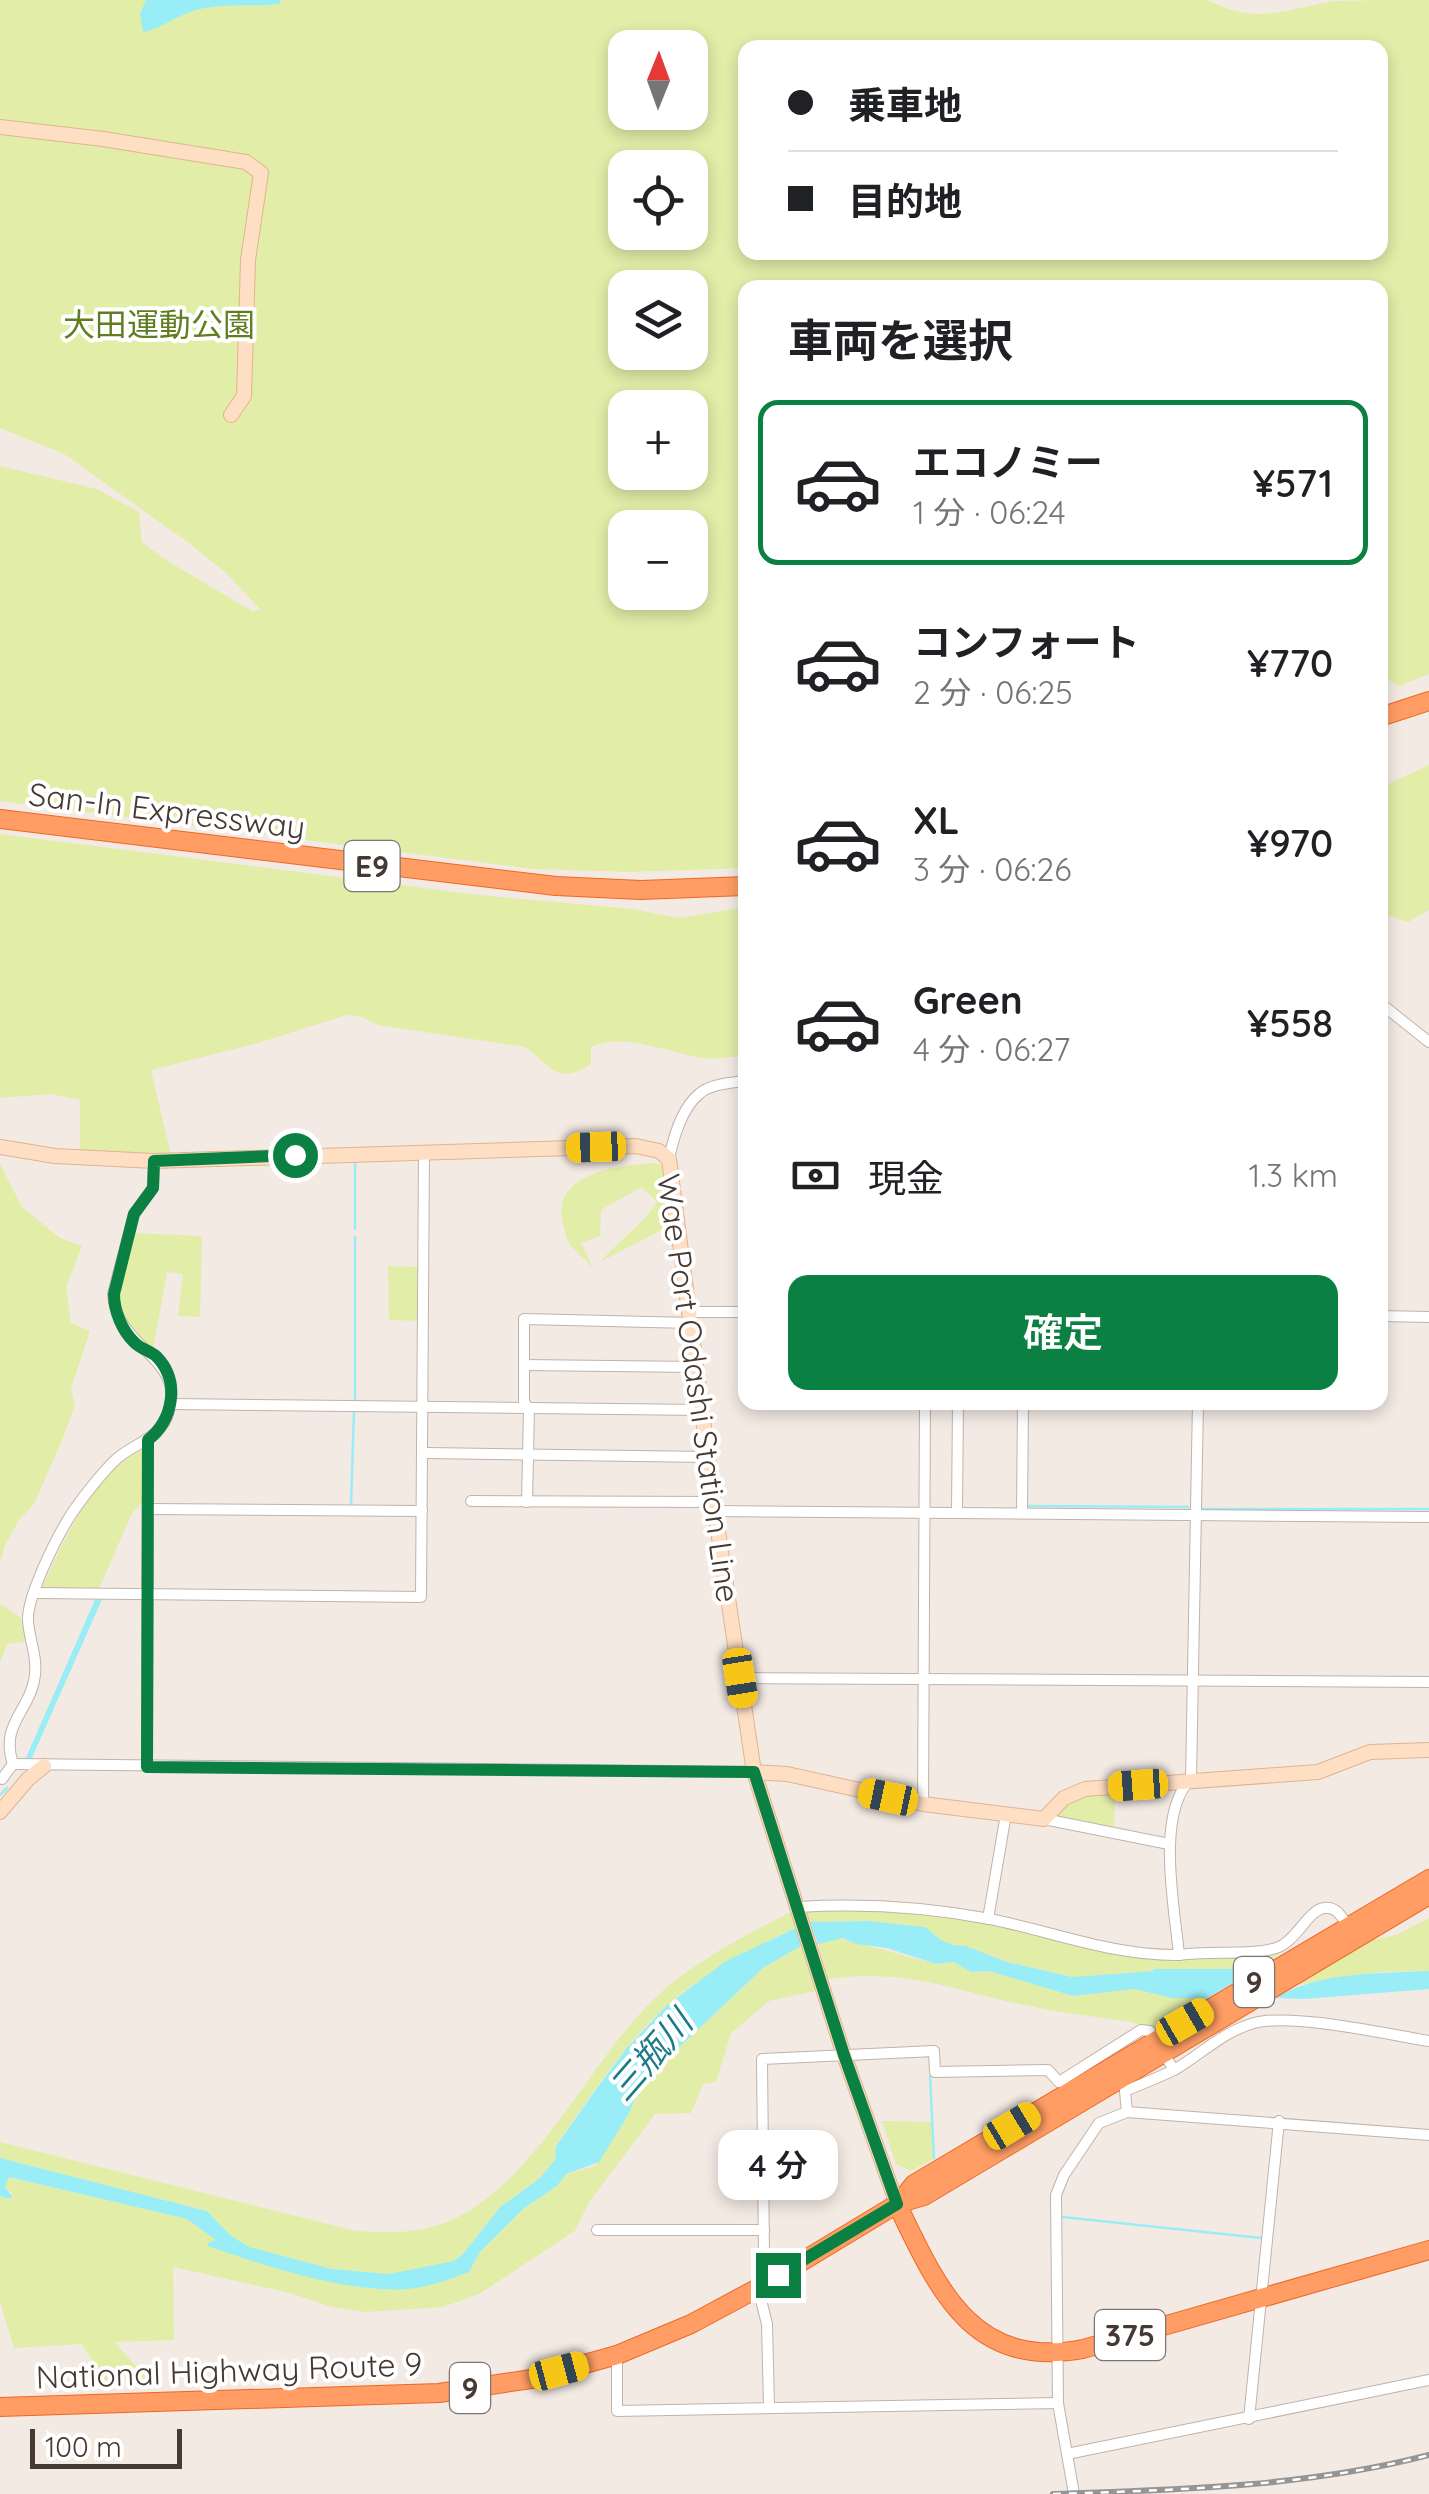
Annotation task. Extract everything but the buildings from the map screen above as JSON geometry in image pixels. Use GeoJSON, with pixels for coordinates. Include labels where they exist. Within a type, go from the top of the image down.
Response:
{"type":"FeatureCollection","features":[{"type":"Feature","properties":{"kind":"highway"},"geometry":{"type":"LineString","coordinates":[[1388,714],[1429,701]]}},
{"type":"Feature","properties":{"kind":"highway","name":"San-In Expressway"},"geometry":{"type":"LineString","coordinates":[[0,819],[556,886],[641,890],[738,886]]}},
{"type":"Feature","properties":{"kind":"highway","name":"National Highway Route 9"},"geometry":{"type":"LineString","coordinates":[[0,2407],[439,2393],[530,2379],[617,2355],[691,2324],[758,2288],[897,2204],[914,2184],[1159,2046],[1221,2016],[1425,1887]]}},
{"type":"Feature","properties":{"kind":"highway","name":"National Highway Route 9"},"geometry":{"type":"LineString","coordinates":[[1159,2046],[1185,2022],[1322,1941],[1347,1934]]}},
{"type":"Feature","properties":{"kind":"highway","name":"375"},"geometry":{"type":"LineString","coordinates":[[897,2204],[923,2258],[968,2322],[1020,2351],[1060,2354],[1429,2250]]}},
{"type":"Feature","properties":{"kind":"main road"},"geometry":{"type":"LineString","coordinates":[[0,126],[246,162],[262,172],[248,260],[244,396],[231,415]]}},
{"type":"Feature","properties":{"kind":"main road","name":"Wae Port Odashi Station Line"},"geometry":{"type":"LineString","coordinates":[[0,1147],[54,1156],[154,1161],[636,1146],[650,1148],[669,1159],[754,1772],[844,2055],[897,2204]]}},
{"type":"Feature","properties":{"kind":"main road"},"geometry":{"type":"LineString","coordinates":[[754,1772],[786,1774],[922,1804],[1044,1819],[1064,1798],[1085,1789],[1318,1772],[1370,1752],[1429,1750]]}},
{"type":"Feature","properties":{"kind":"main road"},"geometry":{"type":"LineString","coordinates":[[0,1812],[44,1766]]}},
{"type":"Feature","properties":{"kind":"street"},"geometry":{"type":"LineString","coordinates":[[1388,1009],[1429,1042]]}},
{"type":"Feature","properties":{"kind":"street"},"geometry":{"type":"LineString","coordinates":[[669,1159],[674,1137],[697,1094],[738,1081]]}},
{"type":"Feature","properties":{"kind":"street"},"geometry":{"type":"LineString","coordinates":[[36,1593],[421,1596],[424,1152]]}},
{"type":"Feature","properties":{"kind":"street"},"geometry":{"type":"LineString","coordinates":[[13,1764],[6,1736],[34,1682],[36,1662],[28,1619],[69,1517],[118,1457],[162,1428],[171,1404],[165,1370],[156,1356],[135,1343],[114,1307],[134,1214],[153,1188],[154,1161]]}},
{"type":"Feature","properties":{"kind":"street"},"geometry":{"type":"LineString","coordinates":[[527,1502],[529,1409],[524,1402],[524,1320],[738,1313]]}},
{"type":"Feature","properties":{"kind":"street"},"geometry":{"type":"LineString","coordinates":[[1388,1316],[1429,1316]]}},
{"type":"Feature","properties":{"kind":"street"},"geometry":{"type":"LineString","coordinates":[[524,1365],[696,1366]]}},
{"type":"Feature","properties":{"kind":"street"},"geometry":{"type":"LineString","coordinates":[[171,1404],[702,1410]]}},
{"type":"Feature","properties":{"kind":"street"},"geometry":{"type":"LineString","coordinates":[[922,1804],[926,1410]]}},
{"type":"Feature","properties":{"kind":"street"},"geometry":{"type":"LineString","coordinates":[[957,1512],[958,1410]]}},
{"type":"Feature","properties":{"kind":"street"},"geometry":{"type":"LineString","coordinates":[[1022,1513],[1023,1410]]}},
{"type":"Feature","properties":{"kind":"street"},"geometry":{"type":"LineString","coordinates":[[1179,1955],[1170,1844],[1183,1786],[1191,1779],[1198,1410]]}},
{"type":"Feature","properties":{"kind":"street"},"geometry":{"type":"LineString","coordinates":[[147,1767],[148,1440]]}},
{"type":"Feature","properties":{"kind":"street"},"geometry":{"type":"LineString","coordinates":[[426,1453],[710,1457]]}},
{"type":"Feature","properties":{"kind":"street"},"geometry":{"type":"LineString","coordinates":[[470,1502],[1429,1517]]}},
{"type":"Feature","properties":{"kind":"street"},"geometry":{"type":"LineString","coordinates":[[148,1510],[422,1510]]}},
{"type":"Feature","properties":{"kind":"street"},"geometry":{"type":"LineString","coordinates":[[740,1678],[1429,1682]]}},
{"type":"Feature","properties":{"kind":"street"},"geometry":{"type":"LineString","coordinates":[[13,1764],[754,1772]]}},
{"type":"Feature","properties":{"kind":"street"},"geometry":{"type":"LineString","coordinates":[[2,1780],[13,1764]]}},
{"type":"Feature","properties":{"kind":"street"},"geometry":{"type":"LineString","coordinates":[[988,1919],[1006,1814]]}},
{"type":"Feature","properties":{"kind":"street"},"geometry":{"type":"LineString","coordinates":[[1044,1819],[1170,1844]]}},
{"type":"Feature","properties":{"kind":"street"},"geometry":{"type":"LineString","coordinates":[[799,1911],[890,1904],[988,1919],[1116,1952],[1179,1955],[1277,1948],[1300,1932],[1322,1908],[1341,1915],[1347,1934]]}},
{"type":"Feature","properties":{"kind":"street"},"geometry":{"type":"LineString","coordinates":[[1127,2112],[1124,2091],[1174,2070],[1232,2032],[1253,2024],[1276,2021],[1330,2026],[1429,2041]]}},
{"type":"Feature","properties":{"kind":"street"},"geometry":{"type":"LineString","coordinates":[[778,2275],[764,2255],[762,2059],[934,2051],[935,2072],[1048,2070],[1059,2082],[1142,2030],[1150,2031],[1174,2070]]}},
{"type":"Feature","properties":{"kind":"street"},"geometry":{"type":"LineString","coordinates":[[1081,2092],[1099,2123]]}},
{"type":"Feature","properties":{"kind":"street"},"geometry":{"type":"LineString","coordinates":[[1074,2494],[1058,2404],[1056,2195],[1099,2123],[1127,2112],[1429,2135]]}},
{"type":"Feature","properties":{"kind":"street"},"geometry":{"type":"LineString","coordinates":[[1249,2418],[1279,2122]]}},
{"type":"Feature","properties":{"kind":"street"},"geometry":{"type":"LineString","coordinates":[[597,2230],[764,2230]]}},
{"type":"Feature","properties":{"kind":"street"},"geometry":{"type":"LineString","coordinates":[[758,2288],[767,2324],[769,2406]]}},
{"type":"Feature","properties":{"kind":"street"},"geometry":{"type":"LineString","coordinates":[[617,2355],[617,2411],[1058,2404]]}},
{"type":"Feature","properties":{"kind":"street"},"geometry":{"type":"LineString","coordinates":[[1067,2454],[1429,2380]]}},
{"type":"Feature","properties":{"kind":"green space","name":"大田運動公園"},"geometry":{"type":"Polygon","coordinates":[[[0,0],[1207,0],[1257,14],[1335,1],[1429,0],[1429,674],[1399,686],[1388,679],[1388,280],[738,280],[738,868],[629,872],[533,869],[0,801],[0,466],[97,489],[139,512],[142,542],[252,611],[261,610],[226,573],[186,541],[64,454],[0,428],[0,135],[44,140],[67,129],[0,119],[0,0]]]}},
{"type":"Feature","properties":{"kind":"green space"},"geometry":{"type":"Polygon","coordinates":[[[1429,765],[1429,910],[1408,922],[1388,915],[1388,784],[1429,765]]]}},
{"type":"Feature","properties":{"kind":"green space"},"geometry":{"type":"Polygon","coordinates":[[[0,834],[479,895],[632,909],[679,918],[738,908],[738,1056],[692,1056],[618,1041],[591,1047],[591,1064],[570,1074],[555,1071],[525,1047],[378,1025],[347,1015],[151,1070],[168,1156],[80,1151],[80,1100],[51,1094],[0,1098],[0,834]]]}},
{"type":"Feature","properties":{"kind":"green space"},"geometry":{"type":"Polygon","coordinates":[[[654,1163],[664,1165],[671,1225],[600,1262],[657,1202],[642,1187],[601,1210],[600,1236],[581,1243],[593,1268],[568,1240],[562,1206],[567,1193],[591,1175],[654,1163]]]}},
{"type":"Feature","properties":{"kind":"green space"},"geometry":{"type":"Polygon","coordinates":[[[0,1164],[22,1207],[60,1238],[82,1246],[66,1287],[71,1323],[90,1331],[71,1388],[75,1406],[60,1445],[34,1504],[19,1520],[5,1545],[0,1563],[0,1164]]]}},
{"type":"Feature","properties":{"kind":"green space"},"geometry":{"type":"Polygon","coordinates":[[[133,1233],[202,1236],[200,1317],[178,1316],[183,1274],[167,1272],[153,1350],[127,1322],[121,1309],[120,1283],[133,1233]]]}},
{"type":"Feature","properties":{"kind":"green space"},"geometry":{"type":"Polygon","coordinates":[[[388,1266],[419,1267],[421,1321],[389,1320],[388,1266]]]}},
{"type":"Feature","properties":{"kind":"green space"},"geometry":{"type":"Polygon","coordinates":[[[145,1449],[144,1501],[132,1513],[98,1591],[42,1588],[95,1490],[127,1459],[145,1449]]]}},
{"type":"Feature","properties":{"kind":"green space"},"geometry":{"type":"Polygon","coordinates":[[[0,1604],[21,1618],[29,1641],[7,1644],[0,1663],[0,1604]]]}},
{"type":"Feature","properties":{"kind":"green space"},"geometry":{"type":"Polygon","coordinates":[[[1115,1792],[1114,1828],[1053,1816],[1077,1795],[1115,1792]]]}},
{"type":"Feature","properties":{"kind":"green space"},"geometry":{"type":"Polygon","coordinates":[[[852,1907],[968,1918],[1145,1959],[1283,1952],[1251,1972],[1155,1969],[1072,1977],[941,1941],[925,1927],[868,1921],[810,1922],[807,1911],[852,1907]]]}},
{"type":"Feature","properties":{"kind":"green space"},"geometry":{"type":"Polygon","coordinates":[[[791,1912],[796,1928],[707,1976],[647,2025],[606,2074],[556,2145],[555,2160],[540,2178],[500,2207],[454,2261],[389,2274],[332,2269],[249,2247],[230,2235],[207,2211],[0,2158],[0,2142],[356,2231],[402,2232],[436,2226],[478,2205],[507,2181],[534,2152],[631,2024],[669,1985],[720,1950],[791,1912]]]}},
{"type":"Feature","properties":{"kind":"green space"},"geometry":{"type":"Polygon","coordinates":[[[1429,1918],[1429,1971],[1379,1972],[1297,1985],[1368,1941],[1396,1935],[1429,1918]]]}},
{"type":"Feature","properties":{"kind":"green space"},"geometry":{"type":"Polygon","coordinates":[[[836,1937],[936,1964],[954,1962],[971,1972],[989,1971],[1073,1996],[1135,1989],[1171,1998],[1208,1998],[1157,2028],[915,1980],[859,1976],[828,1979],[818,1944],[836,1937]]]}},
{"type":"Feature","properties":{"kind":"green space"},"geometry":{"type":"Polygon","coordinates":[[[801,1946],[815,1991],[769,2001],[731,2033],[716,2082],[703,2084],[691,2113],[655,2114],[589,2202],[575,2231],[479,2294],[443,2307],[366,2312],[331,2307],[290,2293],[173,2267],[174,2340],[114,2342],[150,2381],[81,2381],[94,2363],[82,2344],[14,2348],[0,2302],[0,2196],[10,2199],[12,2193],[5,2187],[8,2177],[187,2219],[217,2240],[215,2243],[374,2289],[415,2288],[469,2272],[480,2252],[523,2209],[557,2186],[566,2174],[595,2166],[640,2089],[668,2058],[763,1968],[801,1946]]]}},
{"type":"Feature","properties":{"kind":"green space"},"geometry":{"type":"Polygon","coordinates":[[[882,2121],[931,2122],[933,2159],[911,2171],[896,2164],[882,2121]]]}},
{"type":"Feature","properties":{"kind":"water"},"geometry":{"type":"Polygon","coordinates":[[[146,0],[281,0],[279,4],[196,10],[143,32],[140,14],[146,0]]]}},
{"type":"Feature","properties":{"kind":"water"},"geometry":{"type":"Polygon","coordinates":[[[97,1595],[104,1595],[31,1760],[25,1760],[97,1595]]]}},
{"type":"Feature","properties":{"kind":"water"},"geometry":{"type":"Polygon","coordinates":[[[868,1921],[925,1927],[954,1945],[1072,1977],[1154,1969],[1251,1972],[1208,1998],[1171,1998],[1135,1989],[1073,1996],[989,1971],[971,1972],[954,1962],[936,1964],[843,1938],[818,1944],[810,1922],[868,1921]]]}},
{"type":"Feature","properties":{"kind":"water","name":"三瓶川"},"geometry":{"type":"Polygon","coordinates":[[[796,1928],[801,1946],[763,1968],[640,2089],[599,2162],[566,2174],[480,2252],[469,2272],[447,2280],[408,2289],[333,2283],[208,2246],[216,2240],[187,2219],[9,2177],[5,2187],[12,2196],[0,2196],[0,2158],[207,2211],[230,2235],[249,2247],[332,2269],[389,2274],[454,2261],[500,2207],[540,2178],[555,2160],[556,2146],[594,2092],[626,2049],[666,2006],[726,1961],[796,1928]]]}},
{"type":"Feature","properties":{"kind":"water"},"geometry":{"type":"Polygon","coordinates":[[[1429,1971],[1429,1989],[1275,1998],[1330,1979],[1429,1971]]]}},
{"type":"Feature","properties":{"kind":"waterway"},"geometry":{"type":"LineString","coordinates":[[355,1164],[355,1229]]}},
{"type":"Feature","properties":{"kind":"waterway"},"geometry":{"type":"LineString","coordinates":[[355,1237],[355,1401]]}},
{"type":"Feature","properties":{"kind":"waterway"},"geometry":{"type":"LineString","coordinates":[[351,1506],[354,1410]]}},
{"type":"Feature","properties":{"kind":"waterway"},"geometry":{"type":"LineString","coordinates":[[1029,1506],[1188,1507]]}},
{"type":"Feature","properties":{"kind":"waterway"},"geometry":{"type":"LineString","coordinates":[[1202,1509],[1429,1509]]}},
{"type":"Feature","properties":{"kind":"waterway"},"geometry":{"type":"LineString","coordinates":[[0,1795],[7,1788]]}},
{"type":"Feature","properties":{"kind":"waterway"},"geometry":{"type":"LineString","coordinates":[[930,2076],[934,2158]]}},
{"type":"Feature","properties":{"kind":"waterway"},"geometry":{"type":"LineString","coordinates":[[1063,2217],[1261,2238]]}},
{"type":"Feature","properties":{"kind":"railway"},"geometry":{"type":"LineString","coordinates":[[1053,2494],[1289,2480],[1429,2455]]}},
{"type":"Feature","properties":{"kind":"route"},"geometry":{"type":"LineString","coordinates":[[295,1155],[154,1161],[153,1188],[134,1214],[114,1294],[114,1307],[121,1322],[135,1343],[156,1356],[170,1385],[168,1416],[162,1428],[148,1440],[147,1767],[754,1772],[844,2055],[897,2204],[778,2275]]}}]}
